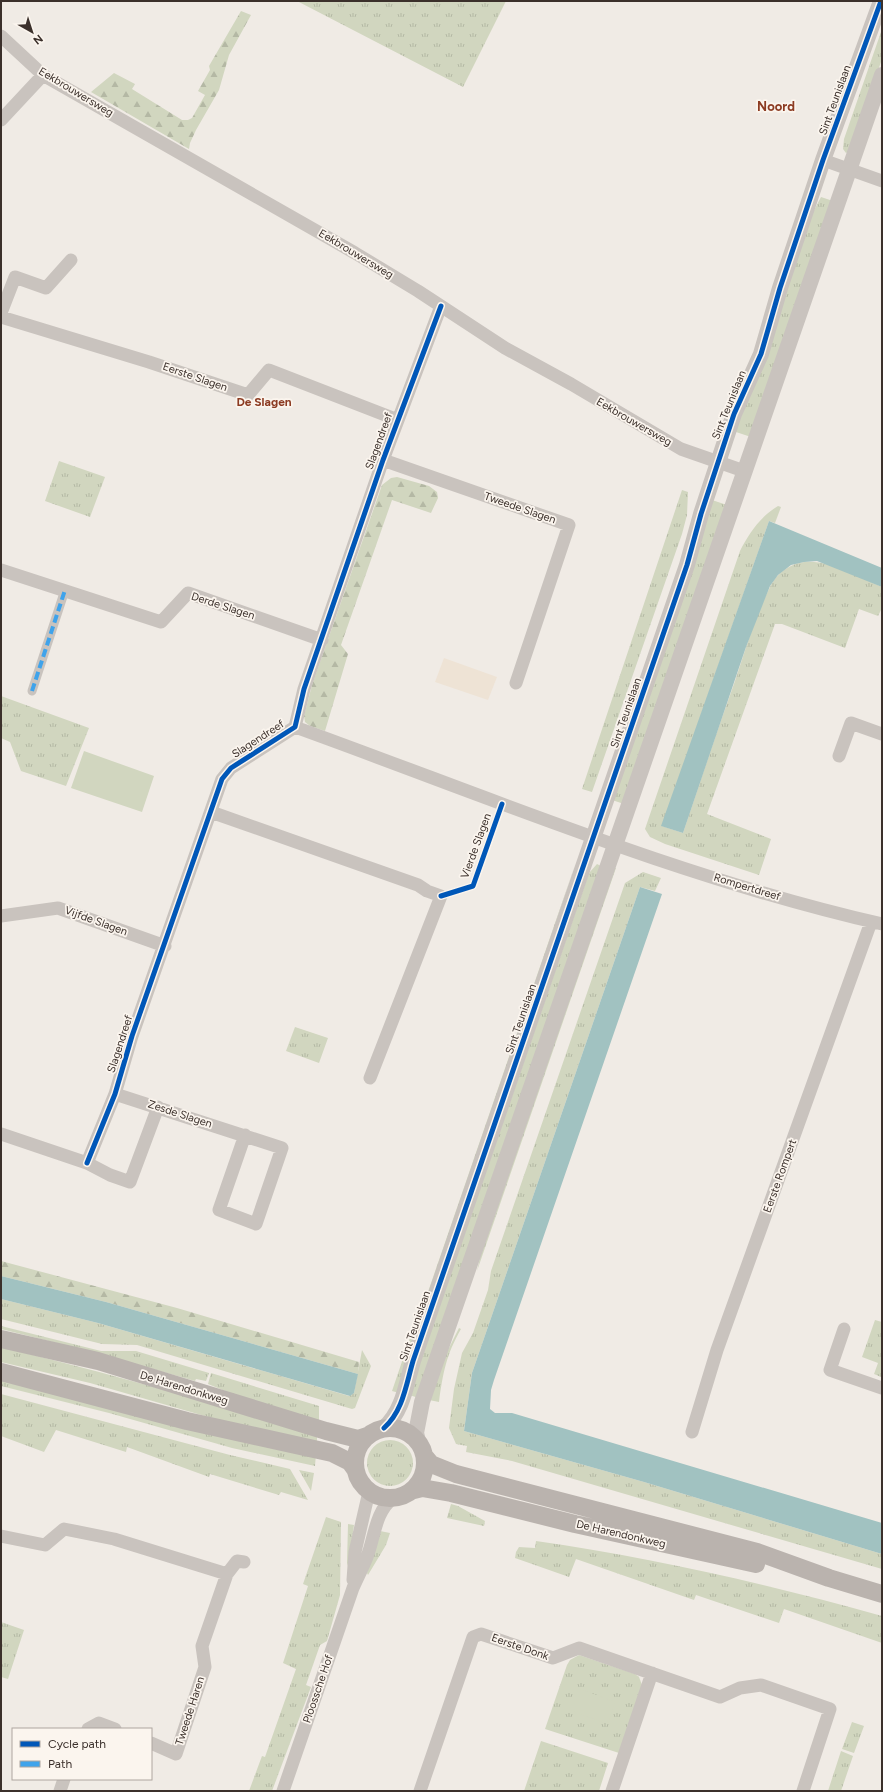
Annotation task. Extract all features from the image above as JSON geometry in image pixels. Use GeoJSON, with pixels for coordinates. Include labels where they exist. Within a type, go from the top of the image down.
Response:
{"type":"FeatureCollection","features":[{"type":"Feature","properties":{"kind":"main road","name":"De Harendonkweg"},"geometry":{"type":"LineString","coordinates":[[1,1338],[98,1362],[326,1431],[358,1439],[367,1436]]}},
{"type":"Feature","properties":{"kind":"main road"},"geometry":{"type":"LineString","coordinates":[[1,1372],[187,1421],[332,1453],[350,1462],[361,1483],[366,1489],[378,1497],[393,1498],[408,1494],[414,1490],[424,1475],[426,1458],[418,1441],[407,1431],[392,1427],[384,1428],[367,1436],[361,1443],[355,1460],[355,1470]]}},
{"type":"Feature","properties":{"kind":"main road","name":"De Harendonkweg"},"geometry":{"type":"LineString","coordinates":[[426,1458],[431,1464],[456,1474],[473,1477],[581,1507],[757,1552],[829,1578],[882,1594]]}},
{"type":"Feature","properties":{"kind":"main road","name":"De Harendonkweg"},"geometry":{"type":"LineString","coordinates":[[414,1490],[422,1488],[451,1493],[582,1526],[755,1564],[829,1578]]}},
{"type":"Feature","properties":{"kind":"street","name":"Sint Teunislaan"},"geometry":{"type":"LineString","coordinates":[[384,1428],[394,1419],[402,1403],[413,1361],[687,566],[701,514],[734,414],[761,354],[780,288],[823,160],[881,1]]}},
{"type":"Feature","properties":{"kind":"street","name":"Eekbrouwersweg"},"geometry":{"type":"LineString","coordinates":[[1,36],[43,75],[355,253],[497,342],[680,449],[744,471]]}},
{"type":"Feature","properties":{"kind":"street"},"geometry":{"type":"LineString","coordinates":[[1,120],[43,75]]}},
{"type":"Feature","properties":{"kind":"street"},"geometry":{"type":"LineString","coordinates":[[418,1441],[416,1433],[422,1402],[833,218],[848,169],[882,75]]}},
{"type":"Feature","properties":{"kind":"street"},"geometry":{"type":"LineString","coordinates":[[823,160],[882,181]]}},
{"type":"Feature","properties":{"kind":"street"},"geometry":{"type":"LineString","coordinates":[[1,313],[15,277],[46,288],[71,260]]}},
{"type":"Feature","properties":{"kind":"street","name":"Slagendreef"},"geometry":{"type":"LineString","coordinates":[[87,1163],[114,1094],[132,1036],[165,946],[222,779],[231,768],[295,726],[304,689],[383,460],[441,306]]}},
{"type":"Feature","properties":{"kind":"street","name":"Eerste Slagen"},"geometry":{"type":"LineString","coordinates":[[1,317],[74,338],[248,395],[270,370],[398,420]]}},
{"type":"Feature","properties":{"kind":"street","name":"Tweede Slagen"},"geometry":{"type":"LineString","coordinates":[[383,460],[569,525],[516,683]]}},
{"type":"Feature","properties":{"kind":"street","name":"Derde Slagen"},"geometry":{"type":"LineString","coordinates":[[1,570],[160,622],[188,593],[322,640]]}},
{"type":"Feature","properties":{"kind":"street"},"geometry":{"type":"LineString","coordinates":[[32,691],[65,590]]}},
{"type":"Feature","properties":{"kind":"street"},"geometry":{"type":"LineString","coordinates":[[839,756],[851,723],[882,734]]}},
{"type":"Feature","properties":{"kind":"street","name":"Slagendreef"},"geometry":{"type":"LineString","coordinates":[[295,726],[593,837]]}},
{"type":"Feature","properties":{"kind":"street"},"geometry":{"type":"LineString","coordinates":[[211,812],[418,885],[427,891],[441,896],[370,1078]]}},
{"type":"Feature","properties":{"kind":"street"},"geometry":{"type":"LineString","coordinates":[[593,837],[615,845]]}},
{"type":"Feature","properties":{"kind":"street","name":"Rompertdreef"},"geometry":{"type":"LineString","coordinates":[[615,845],[758,892],[876,923]]}},
{"type":"Feature","properties":{"kind":"street","name":"Vijfde Slagen"},"geometry":{"type":"LineString","coordinates":[[1,916],[58,908],[165,946]]}},
{"type":"Feature","properties":{"kind":"street","name":"Eerste Rompert"},"geometry":{"type":"LineString","coordinates":[[692,1432],[717,1350],[876,923]]}},
{"type":"Feature","properties":{"kind":"street","name":"Zesde Slagen"},"geometry":{"type":"LineString","coordinates":[[114,1094],[158,1107],[245,1135],[282,1148],[256,1224],[218,1210],[245,1135]]}},
{"type":"Feature","properties":{"kind":"street"},"geometry":{"type":"LineString","coordinates":[[1,1134],[87,1163],[130,1182],[158,1107]]}},
{"type":"Feature","properties":{"kind":"street"},"geometry":{"type":"LineString","coordinates":[[844,1329],[830,1370],[882,1388]]}},
{"type":"Feature","properties":{"kind":"street","name":"Ploossche Hof"},"geometry":{"type":"LineString","coordinates":[[353,1588],[355,1552],[368,1496],[366,1489]]}},
{"type":"Feature","properties":{"kind":"street","name":"Ploossche Hof"},"geometry":{"type":"LineString","coordinates":[[283,1791],[353,1588],[368,1556],[378,1520],[387,1503],[393,1498]]}},
{"type":"Feature","properties":{"kind":"street"},"geometry":{"type":"LineString","coordinates":[[1,1536],[45,1545],[64,1529],[114,1539],[227,1574]]}},
{"type":"Feature","properties":{"kind":"street","name":"Tweede Haren"},"geometry":{"type":"LineString","coordinates":[[152,1743],[176,1754],[205,1667],[202,1646],[227,1574],[237,1561],[244,1562]]}},
{"type":"Feature","properties":{"kind":"street","name":"Eerste Donk"},"geometry":{"type":"LineString","coordinates":[[420,1791],[473,1637],[481,1634],[553,1658],[579,1648],[720,1696],[740,1688],[761,1685],[830,1709],[803,1791]]}},
{"type":"Feature","properties":{"kind":"street"},"geometry":{"type":"LineString","coordinates":[[612,1791],[652,1673]]}},
{"type":"Feature","properties":{"kind":"street"},"geometry":{"type":"LineString","coordinates":[[90,1728],[99,1723],[112,1728]]}},
{"type":"Feature","properties":{"kind":"street"},"geometry":{"type":"LineString","coordinates":[[60,1791],[64,1780]]}},
{"type":"Feature","properties":{"kind":"green space"},"geometry":{"type":"Polygon","coordinates":[[[297,1],[506,1],[463,87],[297,1]]]}},
{"type":"Feature","properties":{"kind":"green space"},"geometry":{"type":"Polygon","coordinates":[[[241,11],[251,15],[229,55],[219,90],[196,130],[189,149],[91,92],[114,73],[135,84],[132,89],[182,120],[192,118],[205,95],[198,91],[210,70],[209,66],[241,11]]]}},
{"type":"Feature","properties":{"kind":"green space"},"geometry":{"type":"Polygon","coordinates":[[[882,29],[882,59],[850,151],[846,153],[843,149],[844,139],[882,29]]]}},
{"type":"Feature","properties":{"kind":"green space"},"geometry":{"type":"Polygon","coordinates":[[[821,197],[833,201],[751,437],[733,431],[811,216],[821,197]]]}},
{"type":"Feature","properties":{"kind":"green space"},"geometry":{"type":"Polygon","coordinates":[[[59,461],[105,477],[90,517],[45,501],[59,461]]]}},
{"type":"Feature","properties":{"kind":"green space"},"geometry":{"type":"Polygon","coordinates":[[[397,477],[429,486],[437,492],[438,498],[431,513],[392,500],[341,645],[348,654],[325,731],[310,726],[305,722],[304,716],[312,685],[382,485],[391,478],[397,477]]]}},
{"type":"Feature","properties":{"kind":"green space"},"geometry":{"type":"Polygon","coordinates":[[[682,490],[688,492],[687,515],[682,534],[592,792],[582,789],[682,490]]]}},
{"type":"Feature","properties":{"kind":"green space"},"geometry":{"type":"Polygon","coordinates":[[[712,500],[727,505],[624,804],[612,800],[712,500]]]}},
{"type":"Feature","properties":{"kind":"green space"},"geometry":{"type":"Polygon","coordinates":[[[778,506],[781,507],[775,523],[769,521],[662,826],[683,833],[755,621],[770,587],[774,580],[784,570],[801,562],[813,562],[837,567],[882,587],[882,608],[878,616],[859,609],[845,648],[782,624],[775,624],[707,814],[771,839],[759,875],[665,844],[650,837],[645,829],[740,551],[756,526],[766,515],[778,506]]]}},
{"type":"Feature","properties":{"kind":"green space"},"geometry":{"type":"Polygon","coordinates":[[[1,696],[89,728],[66,786],[21,771],[10,742],[1,738],[1,696]]]}},
{"type":"Feature","properties":{"kind":"green space"},"geometry":{"type":"Polygon","coordinates":[[[84,751],[154,776],[142,812],[71,788],[84,751]]]}},
{"type":"Feature","properties":{"kind":"green space"},"geometry":{"type":"Polygon","coordinates":[[[576,862],[399,1393],[392,1391],[412,1332],[419,1318],[576,862]]]}},
{"type":"Feature","properties":{"kind":"green space"},"geometry":{"type":"Polygon","coordinates":[[[597,864],[601,866],[419,1398],[409,1395],[589,873],[597,864]]]}},
{"type":"Feature","properties":{"kind":"green space"},"geometry":{"type":"Polygon","coordinates":[[[616,868],[477,1271],[485,1235],[616,868]]]}},
{"type":"Feature","properties":{"kind":"green space"},"geometry":{"type":"Polygon","coordinates":[[[643,872],[661,878],[655,891],[640,887],[472,1373],[464,1431],[644,1482],[882,1554],[882,1569],[512,1461],[466,1452],[467,1446],[456,1444],[449,1428],[454,1389],[462,1353],[473,1333],[488,1290],[491,1271],[625,883],[643,872]]]}},
{"type":"Feature","properties":{"kind":"green space"},"geometry":{"type":"Polygon","coordinates":[[[295,1027],[328,1038],[319,1063],[286,1051],[295,1027]]]}},
{"type":"Feature","properties":{"kind":"green space"},"geometry":{"type":"Polygon","coordinates":[[[1,1261],[177,1308],[359,1362],[358,1374],[106,1302],[1,1276],[1,1261]]]}},
{"type":"Feature","properties":{"kind":"green space"},"geometry":{"type":"Polygon","coordinates":[[[1,1299],[98,1323],[349,1396],[354,1393],[362,1350],[371,1366],[355,1408],[352,1409],[137,1345],[102,1344],[1,1319],[1,1299]]]}},
{"type":"Feature","properties":{"kind":"green space"},"geometry":{"type":"Polygon","coordinates":[[[875,1320],[882,1322],[881,1377],[874,1374],[878,1363],[862,1357],[875,1320]]]}},
{"type":"Feature","properties":{"kind":"green space"},"geometry":{"type":"Polygon","coordinates":[[[1,1326],[101,1351],[136,1351],[209,1373],[206,1381],[196,1379],[195,1381],[100,1354],[1,1329],[1,1326]]]}},
{"type":"Feature","properties":{"kind":"green space"},"geometry":{"type":"Polygon","coordinates":[[[459,1328],[461,1329],[446,1364],[439,1402],[429,1400],[442,1362],[459,1328]]]}},
{"type":"Feature","properties":{"kind":"green space"},"geometry":{"type":"Polygon","coordinates":[[[1,1347],[160,1389],[317,1435],[317,1444],[271,1435],[90,1383],[1,1362],[1,1347]]]}},
{"type":"Feature","properties":{"kind":"green space"},"geometry":{"type":"Polygon","coordinates":[[[211,1373],[319,1406],[319,1423],[269,1409],[208,1384],[211,1373]]]}},
{"type":"Feature","properties":{"kind":"green space"},"geometry":{"type":"Polygon","coordinates":[[[1,1379],[316,1454],[315,1466],[232,1448],[109,1413],[1,1386],[1,1379]]]}},
{"type":"Feature","properties":{"kind":"green space"},"geometry":{"type":"Polygon","coordinates":[[[1,1394],[230,1455],[290,1469],[308,1500],[281,1492],[279,1495],[210,1474],[209,1477],[127,1447],[126,1452],[56,1430],[44,1452],[1,1436],[1,1394]]]}},
{"type":"Feature","properties":{"kind":"green space"},"geometry":{"type":"Polygon","coordinates":[[[385,1440],[395,1440],[403,1444],[409,1450],[413,1458],[413,1468],[409,1476],[403,1482],[395,1486],[385,1486],[377,1482],[371,1476],[367,1468],[367,1458],[371,1450],[377,1444],[385,1440]]]}},
{"type":"Feature","properties":{"kind":"green space"},"geometry":{"type":"Polygon","coordinates":[[[299,1470],[314,1473],[311,1491],[299,1470]]]}},
{"type":"Feature","properties":{"kind":"green space"},"geometry":{"type":"Polygon","coordinates":[[[451,1504],[458,1506],[485,1521],[484,1526],[447,1518],[451,1504]]]}},
{"type":"Feature","properties":{"kind":"green space"},"geometry":{"type":"Polygon","coordinates":[[[326,1517],[341,1522],[340,1595],[327,1641],[320,1645],[306,1685],[311,1687],[272,1791],[249,1791],[262,1756],[265,1757],[296,1669],[283,1663],[308,1586],[303,1584],[326,1517]]]}},
{"type":"Feature","properties":{"kind":"green space"},"geometry":{"type":"Polygon","coordinates":[[[348,1524],[354,1525],[348,1566],[347,1563],[348,1524]]]}},
{"type":"Feature","properties":{"kind":"green space"},"geometry":{"type":"Polygon","coordinates":[[[380,1531],[390,1533],[386,1545],[368,1575],[367,1573],[380,1531]]]}},
{"type":"Feature","properties":{"kind":"green space"},"geometry":{"type":"Polygon","coordinates":[[[536,1541],[624,1555],[710,1573],[797,1593],[882,1616],[882,1643],[784,1609],[779,1623],[696,1595],[694,1600],[576,1559],[569,1577],[515,1558],[519,1547],[535,1548],[536,1541]]]}},
{"type":"Feature","properties":{"kind":"green space"},"geometry":{"type":"Polygon","coordinates":[[[1,1622],[24,1630],[8,1679],[1,1677],[1,1622]]]}},
{"type":"Feature","properties":{"kind":"green space"},"geometry":{"type":"Polygon","coordinates":[[[579,1655],[635,1674],[639,1677],[642,1685],[619,1753],[545,1729],[567,1665],[570,1660],[579,1655]]]}},
{"type":"Feature","properties":{"kind":"green space"},"geometry":{"type":"Polygon","coordinates":[[[580,1689],[615,1702],[608,1724],[572,1711],[580,1689]]]}},
{"type":"Feature","properties":{"kind":"green space"},"geometry":{"type":"Polygon","coordinates":[[[852,1722],[864,1726],[854,1753],[842,1749],[852,1722]]]}},
{"type":"Feature","properties":{"kind":"green space"},"geometry":{"type":"Polygon","coordinates":[[[541,1741],[608,1763],[599,1791],[524,1791],[541,1741]]]}},
{"type":"Feature","properties":{"kind":"green space"},"geometry":{"type":"Polygon","coordinates":[[[841,1751],[853,1756],[841,1791],[828,1791],[841,1751]]]}},
{"type":"Feature","properties":{"kind":"shaded area"},"geometry":{"type":"Polygon","coordinates":[[[444,658],[497,677],[488,700],[435,682],[444,658]]]}},
{"type":"Feature","properties":{"kind":"water"},"geometry":{"type":"Polygon","coordinates":[[[769,521],[882,568],[882,587],[817,561],[791,565],[778,575],[770,586],[746,647],[683,833],[661,826],[769,521]]]}},
{"type":"Feature","properties":{"kind":"water"},"geometry":{"type":"Polygon","coordinates":[[[640,887],[662,894],[494,1380],[491,1390],[490,1409],[495,1413],[512,1413],[882,1523],[882,1554],[644,1482],[464,1431],[472,1373],[640,887]]]}},
{"type":"Feature","properties":{"kind":"water"},"geometry":{"type":"Polygon","coordinates":[[[1,1276],[106,1302],[358,1374],[354,1393],[350,1396],[98,1323],[1,1299],[1,1276]]]}},
{"type":"Feature","properties":{"kind":"marked path"},"geometry":{"type":"LineString","coordinates":[[32,691],[65,590]]}},
{"type":"Feature","properties":{"kind":"cycle path"},"geometry":{"type":"LineString","coordinates":[[384,1428],[396,1414],[400,1406],[413,1361],[687,565],[701,514],[734,414],[761,354],[780,288],[823,160],[881,1]]}},
{"type":"Feature","properties":{"kind":"cycle path"},"geometry":{"type":"LineString","coordinates":[[87,1163],[115,1094],[132,1036],[222,779],[231,768],[295,727],[304,689],[383,460],[441,306]]}},
{"type":"Feature","properties":{"kind":"cycle path","name":"Vierde Slagen"},"geometry":{"type":"LineString","coordinates":[[441,896],[473,886],[502,804]]}},
{"type":"Feature","properties":{"kind":"district","name":"Noord"},"geometry":{"type":"Point","coordinates":[776,106]}},
{"type":"Feature","properties":{"kind":"district","name":"De Slagen"},"geometry":{"type":"Point","coordinates":[264,402]}}]}
